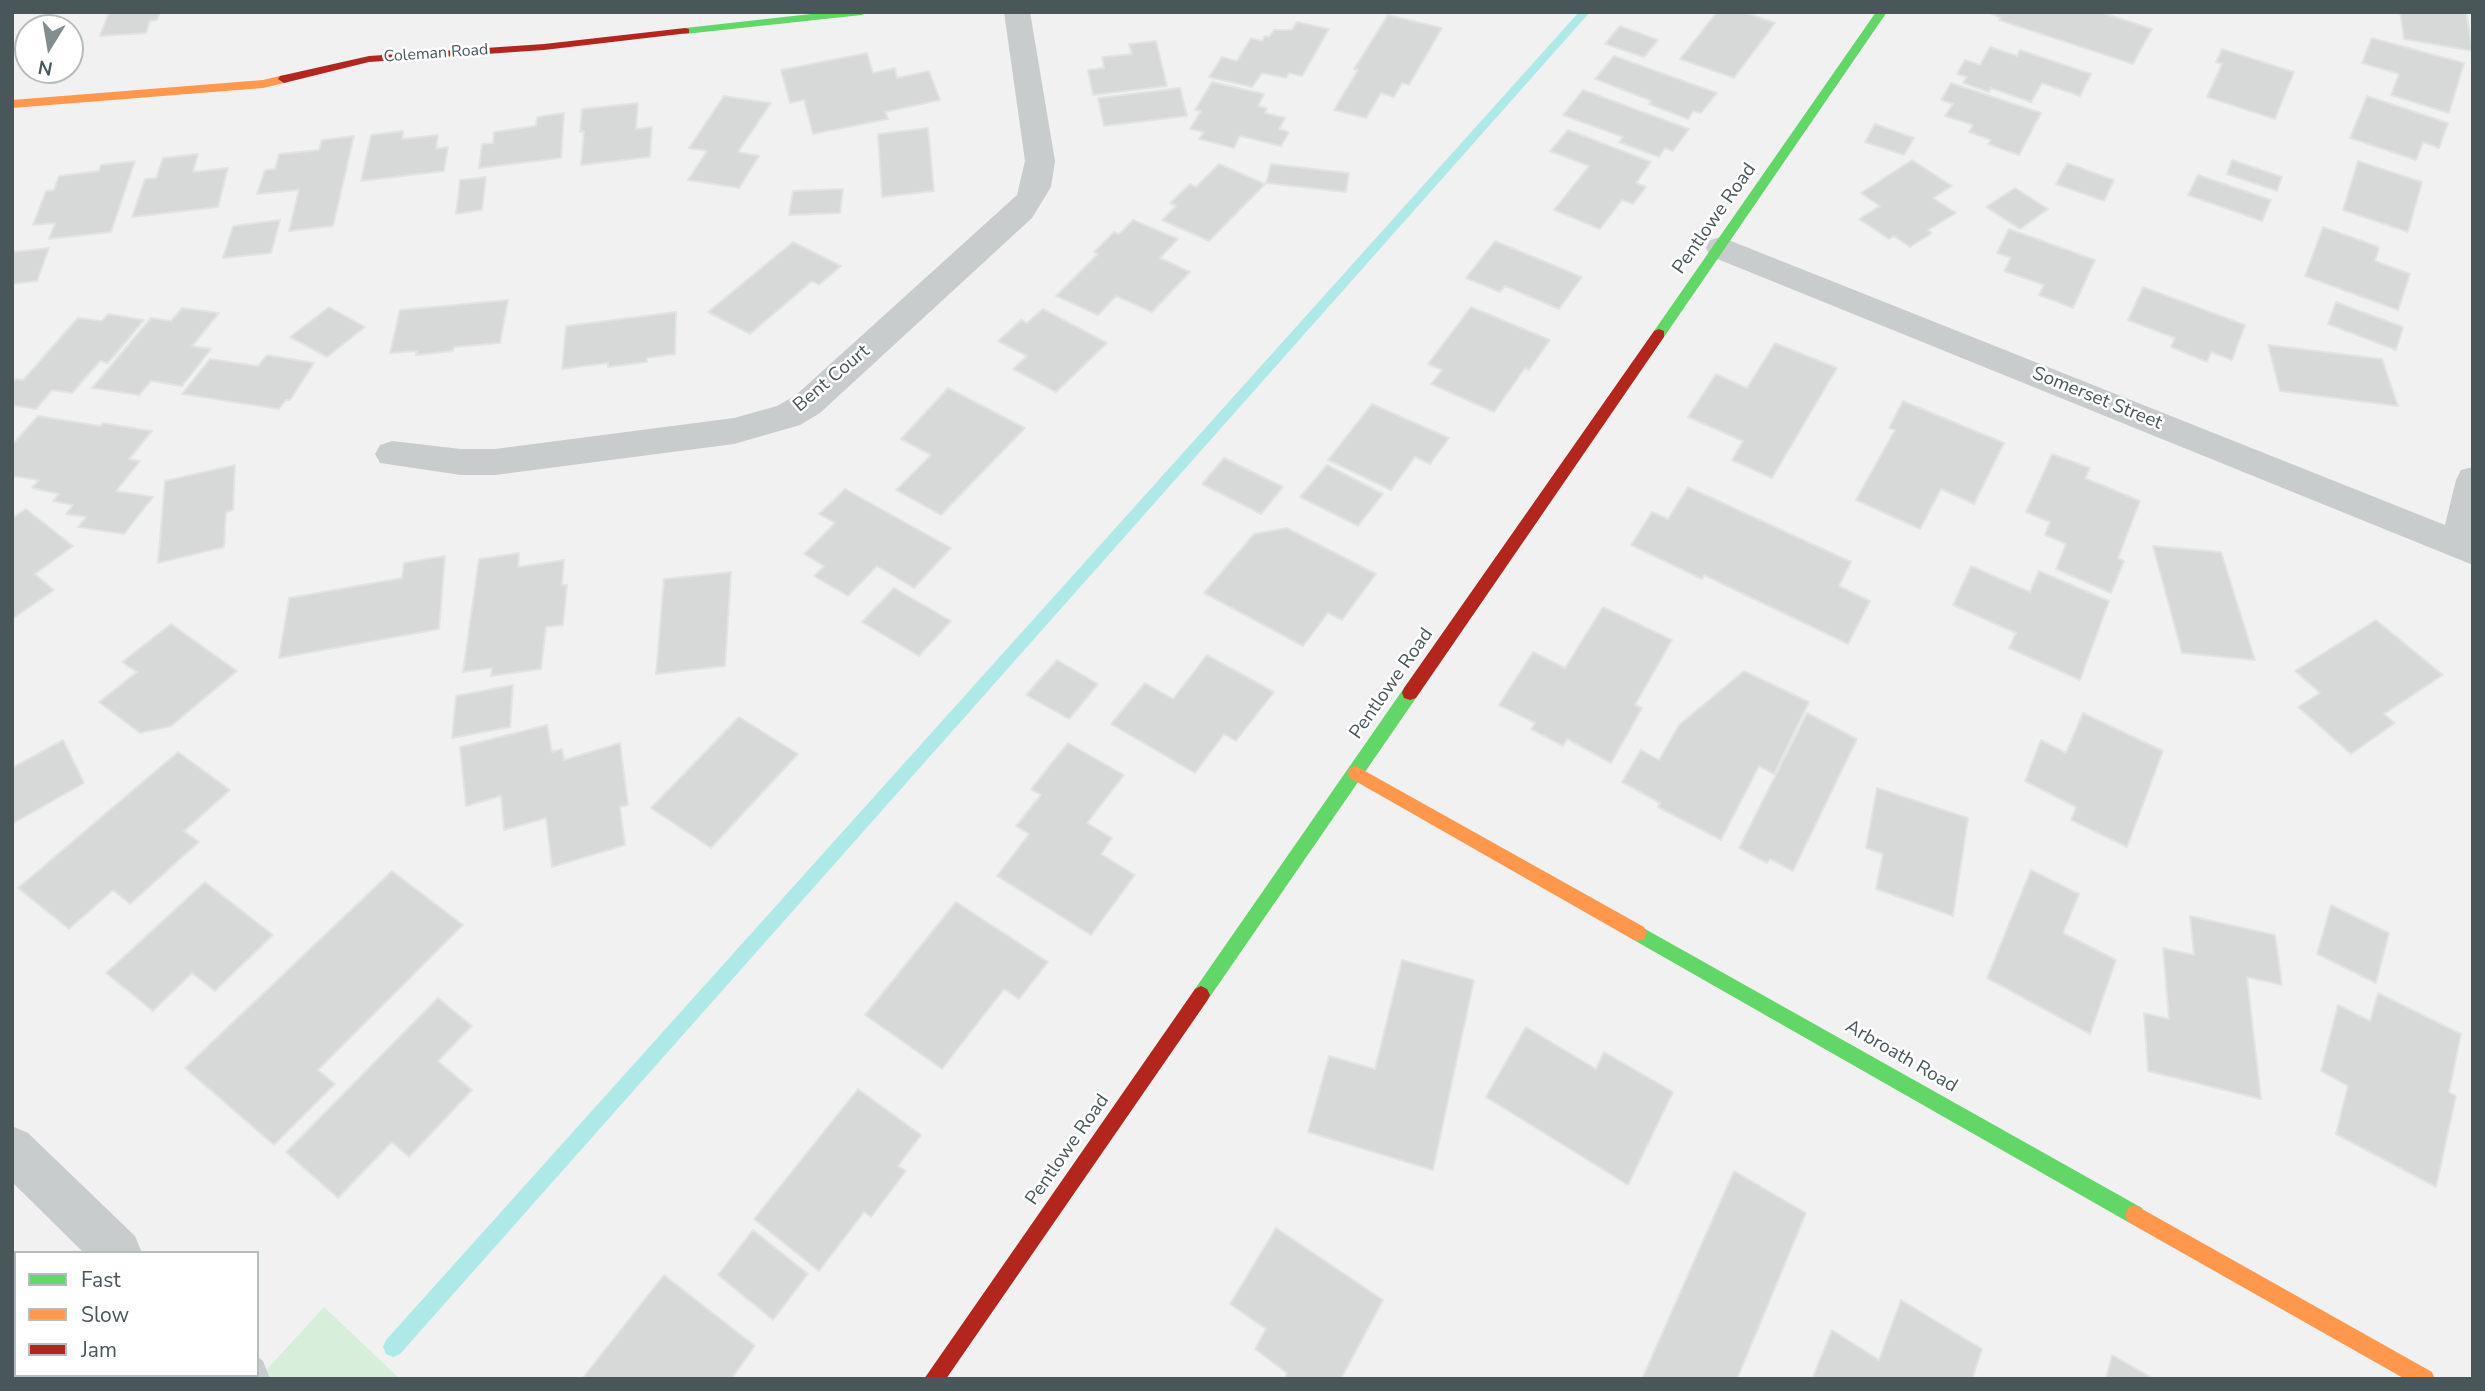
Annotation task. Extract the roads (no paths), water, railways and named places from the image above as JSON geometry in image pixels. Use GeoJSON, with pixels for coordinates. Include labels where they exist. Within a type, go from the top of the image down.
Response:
{"type":"FeatureCollection","features":[{"type":"Feature","properties":{"kind":"street","name":"Coleman Road"},"geometry":{"type":"LineString","coordinates":[[12,104],[238,86],[263,83],[369,59],[544,47],[862,12]]}},
{"type":"Feature","properties":{"kind":"street","name":"Bent Court"},"geometry":{"type":"LineString","coordinates":[[392,454],[461,461],[495,461],[734,431],[788,416],[808,404],[1030,199],[1037,187],[1040,161],[1017,12]]}},
{"type":"Feature","properties":{"kind":"street","name":"Pentlowe Road"},"geometry":{"type":"LineString","coordinates":[[934,1379],[1721,248],[1882,12]]}},
{"type":"Feature","properties":{"kind":"street","name":"Somerset Street"},"geometry":{"type":"LineString","coordinates":[[1721,248],[2465,548]]}},
{"type":"Feature","properties":{"kind":"street"},"geometry":{"type":"LineString","coordinates":[[2465,548],[2473,480]]}},
{"type":"Feature","properties":{"kind":"street","name":"Arbroath Road"},"geometry":{"type":"LineString","coordinates":[[1356,773],[2425,1379]]}},
{"type":"Feature","properties":{"kind":"street"},"geometry":{"type":"LineString","coordinates":[[12,1149],[116,1251]]}},
{"type":"Feature","properties":{"kind":"waterway"},"geometry":{"type":"LineString","coordinates":[[393,1347],[1585,12]]}}]}
